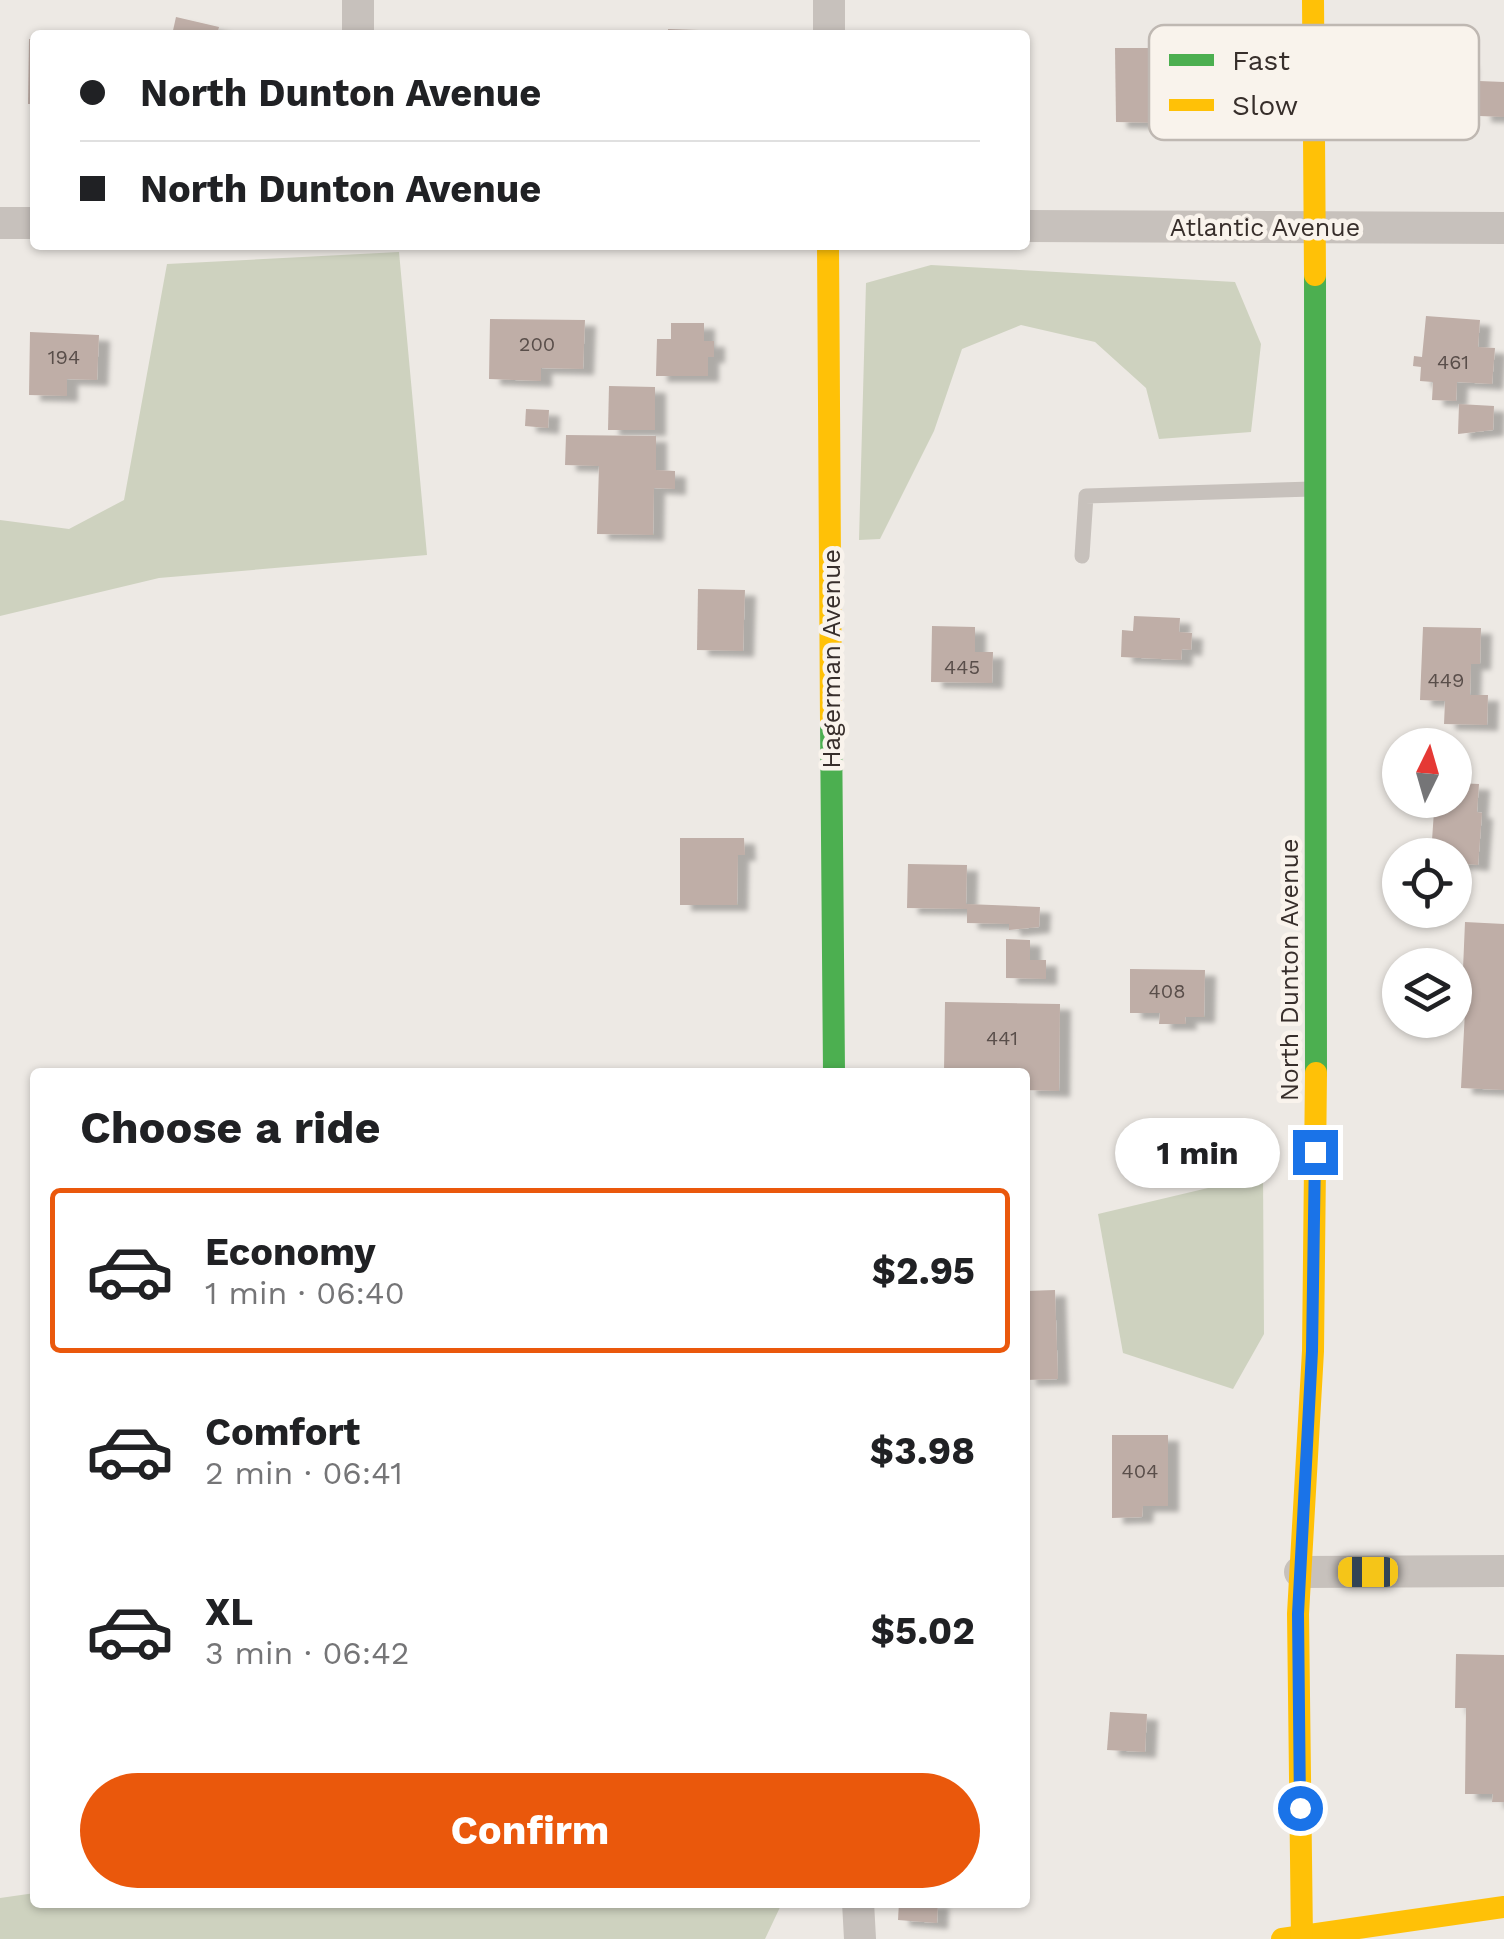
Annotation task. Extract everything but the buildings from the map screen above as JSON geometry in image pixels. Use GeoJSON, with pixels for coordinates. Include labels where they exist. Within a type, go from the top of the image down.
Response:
{"type":"FeatureCollection","features":[{"type":"Feature","properties":{"kind":"street"},"geometry":{"type":"LineString","coordinates":[[358,0],[358,30]]}},
{"type":"Feature","properties":{"kind":"street"},"geometry":{"type":"LineString","coordinates":[[828,30],[829,0]]}},
{"type":"Feature","properties":{"kind":"street","name":"North Dunton Avenue"},"geometry":{"type":"LineString","coordinates":[[1296,1938],[1300,1572],[1312,1351],[1318,912],[1313,140]]}},
{"type":"Feature","properties":{"kind":"street"},"geometry":{"type":"LineString","coordinates":[[0,222],[30,223]]}},
{"type":"Feature","properties":{"kind":"street","name":"Atlantic Avenue"},"geometry":{"type":"LineString","coordinates":[[1030,226],[1504,228]]}},
{"type":"Feature","properties":{"kind":"street","name":"Hagerman Avenue"},"geometry":{"type":"LineString","coordinates":[[828,250],[834,1068]]}},
{"type":"Feature","properties":{"kind":"street"},"geometry":{"type":"LineString","coordinates":[[1300,1572],[1504,1571]]}},
{"type":"Feature","properties":{"kind":"street"},"geometry":{"type":"LineString","coordinates":[[858,1908],[860,1939]]}},
{"type":"Feature","properties":{"kind":"street"},"geometry":{"type":"LineString","coordinates":[[1296,1938],[1504,1908]]}},
{"type":"Feature","properties":{"kind":"lane"},"geometry":{"type":"LineString","coordinates":[[1082,556],[1086,496],[1316,489]]}},
{"type":"Feature","properties":{"kind":"green space"},"geometry":{"type":"Polygon","coordinates":[[[399,252],[427,555],[159,578],[0,616],[0,520],[69,529],[124,500],[167,264],[399,252]]]}},
{"type":"Feature","properties":{"kind":"green space"},"geometry":{"type":"Polygon","coordinates":[[[931,265],[1235,282],[1261,344],[1251,432],[1159,439],[1146,388],[1095,342],[1021,325],[962,349],[934,431],[880,539],[859,540],[866,283],[931,265]]]}},
{"type":"Feature","properties":{"kind":"green space"},"geometry":{"type":"Polygon","coordinates":[[[1263,1175],[1264,1334],[1233,1389],[1123,1353],[1098,1214],[1263,1175]]]}},
{"type":"Feature","properties":{"kind":"green space"},"geometry":{"type":"Polygon","coordinates":[[[30,1894],[30,1908],[780,1908],[765,1939],[0,1939],[0,1898],[30,1894]]]}},
{"type":"Feature","properties":{"kind":"traffic: fast"},"geometry":{"type":"LineString","coordinates":[[1315,275],[1316,1073]]}},
{"type":"Feature","properties":{"kind":"traffic: fast"},"geometry":{"type":"LineString","coordinates":[[831,721],[834,1068]]}},
{"type":"Feature","properties":{"kind":"traffic: slow"},"geometry":{"type":"LineString","coordinates":[[1313,0],[1313,25]]}},
{"type":"Feature","properties":{"kind":"traffic: slow"},"geometry":{"type":"LineString","coordinates":[[1314,140],[1315,275]]}},
{"type":"Feature","properties":{"kind":"traffic: slow"},"geometry":{"type":"LineString","coordinates":[[828,250],[831,721]]}},
{"type":"Feature","properties":{"kind":"traffic: slow"},"geometry":{"type":"LineString","coordinates":[[1302,1939],[1298,1614],[1313,1351],[1316,1073]]}},
{"type":"Feature","properties":{"kind":"traffic: slow"},"geometry":{"type":"LineString","coordinates":[[1282,1939],[1504,1907]]}},
{"type":"Feature","properties":{"kind":"route"},"geometry":{"type":"LineString","coordinates":[[1300,1808],[1298,1614],[1312,1351],[1315,1152]]}}]}
